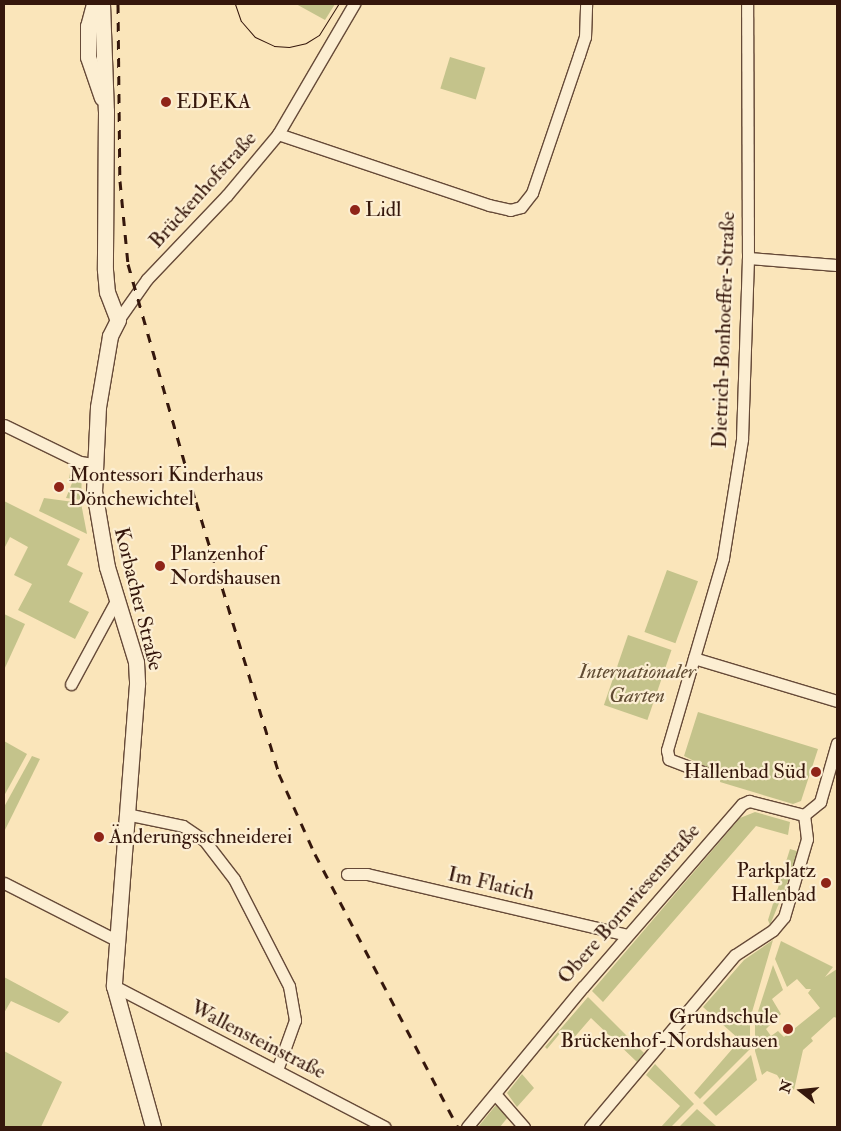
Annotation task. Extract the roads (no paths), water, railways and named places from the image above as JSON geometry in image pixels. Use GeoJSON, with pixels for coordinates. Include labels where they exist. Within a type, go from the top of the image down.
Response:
{"type":"FeatureCollection","features":[{"type":"Feature","properties":{"kind":"street"},"geometry":{"type":"LineString","coordinates":[[94,4],[88,26],[88,57],[106,111]]}},
{"type":"Feature","properties":{"kind":"street"},"geometry":{"type":"LineString","coordinates":[[102,4],[106,111],[105,270],[107,292],[118,320]]}},
{"type":"Feature","properties":{"kind":"street","name":"Brückenhofstraße"},"geometry":{"type":"LineString","coordinates":[[118,320],[147,279],[227,195],[278,134],[354,4]]}},
{"type":"Feature","properties":{"kind":"street"},"geometry":{"type":"LineString","coordinates":[[278,134],[489,205],[510,210],[520,206],[532,193],[585,38],[586,4]]}},
{"type":"Feature","properties":{"kind":"street","name":"Dietrich-Bonhoeffer-Straße"},"geometry":{"type":"LineString","coordinates":[[705,773],[669,759],[667,750],[723,558],[742,439],[748,258],[748,4]]}},
{"type":"Feature","properties":{"kind":"street"},"geometry":{"type":"LineString","coordinates":[[748,258],[837,264]]}},
{"type":"Feature","properties":{"kind":"street","name":"Korbacher Straße"},"geometry":{"type":"LineString","coordinates":[[118,320],[110,336],[98,407],[93,464],[98,526],[136,662],[137,684],[114,986],[153,1127]]}},
{"type":"Feature","properties":{"kind":"street"},"geometry":{"type":"LineString","coordinates":[[4,425],[80,462],[93,464]]}},
{"type":"Feature","properties":{"kind":"street"},"geometry":{"type":"LineString","coordinates":[[71,684],[117,599]]}},
{"type":"Feature","properties":{"kind":"street"},"geometry":{"type":"LineString","coordinates":[[694,658],[837,701]]}},
{"type":"Feature","properties":{"kind":"street"},"geometry":{"type":"LineString","coordinates":[[590,1127],[735,955],[773,930],[784,917],[807,840],[804,815],[820,802],[837,743]]}},
{"type":"Feature","properties":{"kind":"street","name":"Obere Bornwiesenstraße"},"geometry":{"type":"LineString","coordinates":[[467,1127],[627,935],[742,804],[749,801],[804,815]]}},
{"type":"Feature","properties":{"kind":"street"},"geometry":{"type":"LineString","coordinates":[[126,814],[183,826],[204,840],[234,879],[289,986],[295,1020],[277,1070]]}},
{"type":"Feature","properties":{"kind":"street","name":"Im Flatich"},"geometry":{"type":"LineString","coordinates":[[346,874],[367,874],[627,935]]}},
{"type":"Feature","properties":{"kind":"street"},"geometry":{"type":"LineString","coordinates":[[4,883],[116,940]]}},
{"type":"Feature","properties":{"kind":"street","name":"Wallensteinstraße"},"geometry":{"type":"LineString","coordinates":[[114,986],[385,1127]]}},
{"type":"Feature","properties":{"kind":"street"},"geometry":{"type":"LineString","coordinates":[[495,1094],[524,1127]]}},
{"type":"Feature","properties":{"kind":"tram line"},"geometry":{"type":"LineString","coordinates":[[235,4],[241,21],[255,37],[274,46],[289,47],[306,43],[319,35],[338,4]]}},
{"type":"Feature","properties":{"kind":"railway"},"geometry":{"type":"LineString","coordinates":[[118,4],[120,181],[128,264],[196,502],[279,774],[315,854],[458,1127]]}},
{"type":"Feature","properties":{"kind":"place","name":"EDEKA"},"geometry":{"type":"Point","coordinates":[166,102]}},
{"type":"Feature","properties":{"kind":"place","name":"Lidl"},"geometry":{"type":"Point","coordinates":[355,210]}},
{"type":"Feature","properties":{"kind":"place","name":"Montessori Kinderhaus Dönchewichtel"},"geometry":{"type":"Point","coordinates":[59,487]}},
{"type":"Feature","properties":{"kind":"place","name":"Planzenhof Nordshausen"},"geometry":{"type":"Point","coordinates":[160,566]}},
{"type":"Feature","properties":{"kind":"place","name":"Hallenbad Süd"},"geometry":{"type":"Point","coordinates":[816,772]}},
{"type":"Feature","properties":{"kind":"place","name":"Änderungsschneiderei"},"geometry":{"type":"Point","coordinates":[99,837]}},
{"type":"Feature","properties":{"kind":"place","name":"Parkplatz Hallenbad"},"geometry":{"type":"Point","coordinates":[826,883]}},
{"type":"Feature","properties":{"kind":"place","name":"Grundschule Brückenhof-Nordshausen"},"geometry":{"type":"Point","coordinates":[788,1029]}},
{"type":"Feature","properties":{"kind":"park label","name":"Internationaler Garten"},"geometry":{"type":"Point","coordinates":[637,684]}}]}
